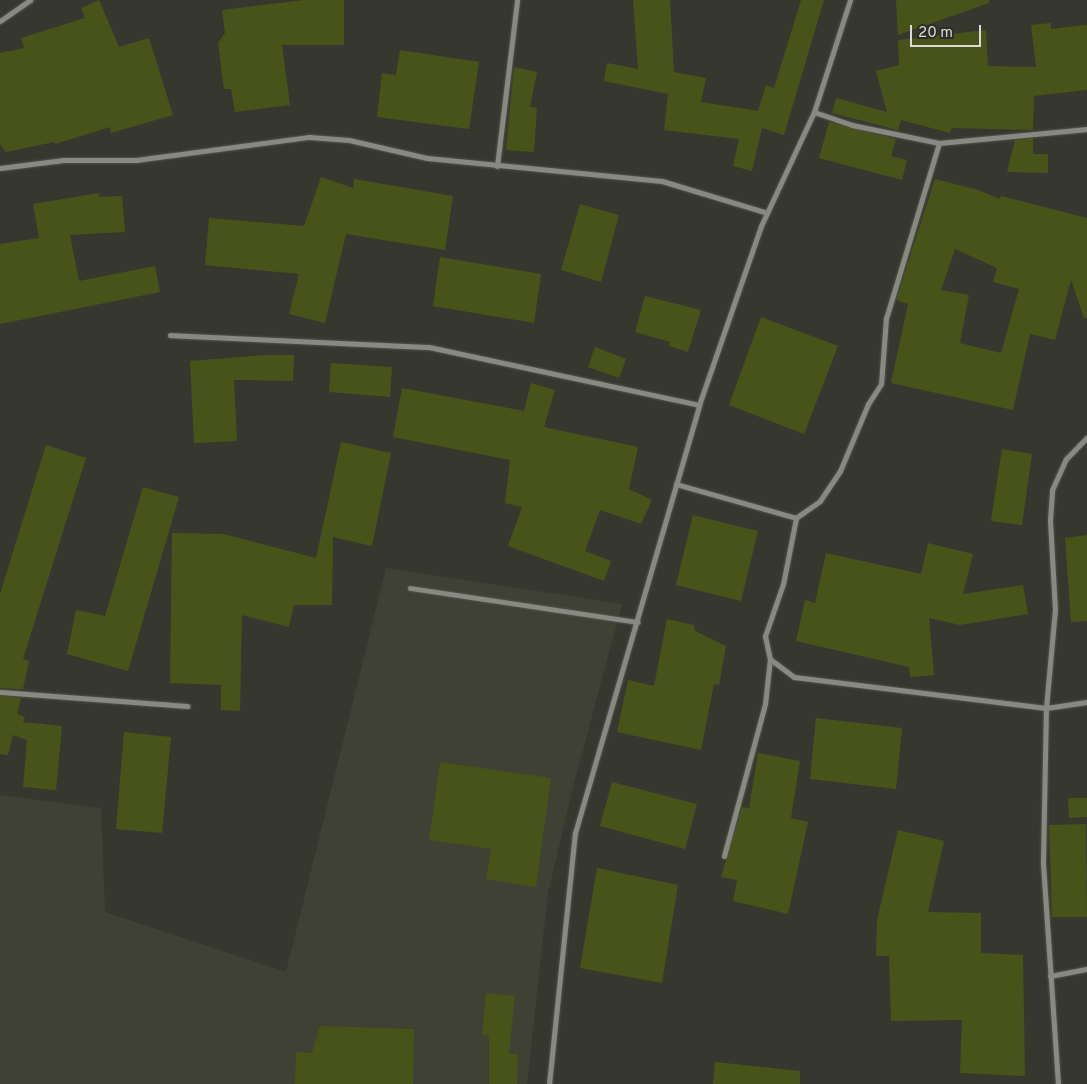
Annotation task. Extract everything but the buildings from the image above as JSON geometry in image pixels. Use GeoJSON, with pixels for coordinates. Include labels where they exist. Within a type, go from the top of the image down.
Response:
{"type":"FeatureCollection","features":[{"type":"Feature","properties":{"kind":"street"},"geometry":{"type":"LineString","coordinates":[[0,21],[30,0]]}},
{"type":"Feature","properties":{"kind":"street"},"geometry":{"type":"LineString","coordinates":[[497,166],[518,0]]}},
{"type":"Feature","properties":{"kind":"street"},"geometry":{"type":"LineString","coordinates":[[548,1084],[575,833],[699,405],[767,213],[814,112],[850,0]]}},
{"type":"Feature","properties":{"kind":"street"},"geometry":{"type":"LineString","coordinates":[[814,112],[852,125],[939,143],[1087,129]]}},
{"type":"Feature","properties":{"kind":"street"},"geometry":{"type":"LineString","coordinates":[[0,168],[63,160],[136,160],[309,137],[349,140],[427,158],[662,181],[767,213]]}},
{"type":"Feature","properties":{"kind":"street"},"geometry":{"type":"LineString","coordinates":[[724,856],[764,704],[770,659],[765,636],[783,584],[796,518],[820,501],[840,471],[868,404],[881,384],[886,318],[939,143]]}},
{"type":"Feature","properties":{"kind":"street"},"geometry":{"type":"LineString","coordinates":[[170,335],[429,347],[699,405]]}},
{"type":"Feature","properties":{"kind":"street"},"geometry":{"type":"LineString","coordinates":[[1058,1084],[1043,862],[1046,708],[1055,610],[1050,520],[1052,490],[1066,459],[1087,437]]}},
{"type":"Feature","properties":{"kind":"street"},"geometry":{"type":"LineString","coordinates":[[676,484],[796,518]]}},
{"type":"Feature","properties":{"kind":"street"},"geometry":{"type":"LineString","coordinates":[[410,588],[637,622]]}},
{"type":"Feature","properties":{"kind":"street"},"geometry":{"type":"LineString","coordinates":[[770,659],[794,676],[1046,708],[1087,702]]}},
{"type":"Feature","properties":{"kind":"street"},"geometry":{"type":"LineString","coordinates":[[0,692],[187,706]]}},
{"type":"Feature","properties":{"kind":"street"},"geometry":{"type":"LineString","coordinates":[[1050,976],[1087,969]]}},
{"type":"Feature","properties":{"kind":"shaded area"},"geometry":{"type":"Polygon","coordinates":[[[386,568],[622,604],[573,787],[548,893],[527,1084],[0,1084],[0,795],[101,808],[105,912],[286,972],[386,568]]]}}]}
